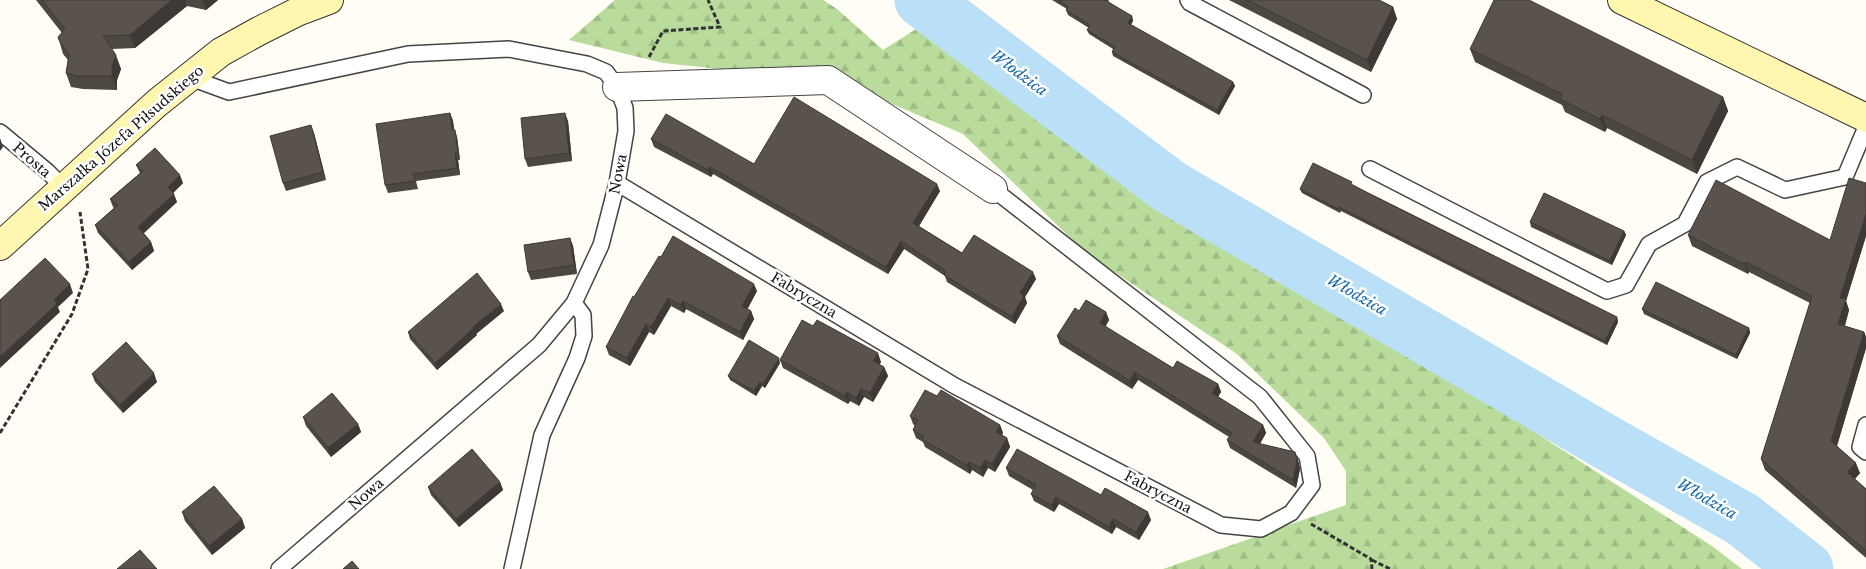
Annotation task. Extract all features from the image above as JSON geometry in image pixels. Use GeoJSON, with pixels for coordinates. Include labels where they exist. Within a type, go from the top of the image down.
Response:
{"type":"FeatureCollection","features":[{"type":"Feature","properties":{"kind":"street","name":"Marszałka Józefa Piłsudskiego"},"geometry":{"type":"LineString","coordinates":[[0,246],[188,77],[221,52],[297,12],[329,0]]}},
{"type":"Feature","properties":{"kind":"street"},"geometry":{"type":"LineString","coordinates":[[1622,0],[1866,118]]}},
{"type":"Feature","properties":{"kind":"street"},"geometry":{"type":"LineString","coordinates":[[626,87],[828,80],[993,190]]}},
{"type":"Feature","properties":{"kind":"lane"},"geometry":{"type":"LineString","coordinates":[[1188,0],[1190,3],[1363,95]]}},
{"type":"Feature","properties":{"kind":"lane","name":"Nowa"},"geometry":{"type":"LineString","coordinates":[[188,77],[229,92],[408,54],[509,49],[587,64],[606,72],[626,87],[626,131],[617,183],[601,245],[574,303],[539,345],[278,569]]}},
{"type":"Feature","properties":{"kind":"lane"},"geometry":{"type":"LineString","coordinates":[[1370,169],[1607,291],[1626,285],[1650,244],[1685,224],[1707,182],[1737,167],[1785,190],[1846,177],[1866,128]]}},
{"type":"Feature","properties":{"kind":"lane","name":"Prosta"},"geometry":{"type":"LineString","coordinates":[[0,132],[48,172],[64,188]]}},
{"type":"Feature","properties":{"kind":"lane","name":"Fabryczna"},"geometry":{"type":"LineString","coordinates":[[617,183],[955,386],[1221,524],[1261,529],[1291,513],[1312,485],[1307,456],[1260,397],[993,190]]}},
{"type":"Feature","properties":{"kind":"lane"},"geometry":{"type":"LineString","coordinates":[[512,569],[542,435],[577,358],[584,336],[583,315],[574,303]]}},
{"type":"Feature","properties":{"kind":"lane"},"geometry":{"type":"LineString","coordinates":[[1866,425],[1860,447],[1866,452]]}},
{"type":"Feature","properties":{"kind":"path"},"geometry":{"type":"LineString","coordinates":[[626,87],[663,31],[720,27],[708,0]]}},
{"type":"Feature","properties":{"kind":"path"},"geometry":{"type":"LineString","coordinates":[[0,433],[72,314],[88,269],[82,214],[64,188]]}},
{"type":"Feature","properties":{"kind":"path"},"geometry":{"type":"LineString","coordinates":[[1291,513],[1390,569]]}},
{"type":"Feature","properties":{"kind":"path"},"geometry":{"type":"LineString","coordinates":[[1371,559],[1372,569]]}},
{"type":"Feature","properties":{"kind":"green space"},"geometry":{"type":"Polygon","coordinates":[[[615,0],[823,0],[837,9],[883,50],[921,26],[1154,207],[1522,424],[1712,546],[1742,569],[1163,569],[1346,505],[1346,471],[1324,438],[1237,354],[1086,253],[963,134],[878,98],[828,80],[663,63],[569,40],[615,0]]]}},
{"type":"Feature","properties":{"kind":"building"},"geometry":{"type":"Polygon","coordinates":[[[42,0],[172,0],[130,35],[103,36],[116,55],[112,66],[112,76],[78,76],[66,73],[69,55],[58,37],[65,29],[42,0]]]}},
{"type":"Feature","properties":{"kind":"building"},"geometry":{"type":"Polygon","coordinates":[[[1058,0],[1105,0],[1132,16],[1128,23],[1233,82],[1217,110],[1112,52],[1115,47],[1087,30],[1090,25],[1066,10],[1068,7],[1058,0]]]}},
{"type":"Feature","properties":{"kind":"building"},"geometry":{"type":"Polygon","coordinates":[[[1247,0],[1379,0],[1393,7],[1367,60],[1247,0]]]}},
{"type":"Feature","properties":{"kind":"building"},"geometry":{"type":"Polygon","coordinates":[[[1494,0],[1529,0],[1723,97],[1692,160],[1602,115],[1600,119],[1560,99],[1562,94],[1470,49],[1494,0]]]}},
{"type":"Feature","properties":{"kind":"building"},"geometry":{"type":"Polygon","coordinates":[[[794,97],[937,184],[913,223],[962,253],[974,235],[1033,272],[1020,293],[1024,296],[1012,317],[944,275],[946,271],[901,241],[886,267],[710,167],[708,170],[651,139],[666,114],[754,164],[794,97]]]}},
{"type":"Feature","properties":{"kind":"building"},"geometry":{"type":"Polygon","coordinates":[[[450,113],[452,129],[455,130],[458,153],[455,153],[457,168],[413,174],[416,181],[385,185],[376,124],[450,113]]]}},
{"type":"Feature","properties":{"kind":"building"},"geometry":{"type":"Polygon","coordinates":[[[565,113],[569,153],[525,159],[521,118],[565,113]]]}},
{"type":"Feature","properties":{"kind":"building"},"geometry":{"type":"Polygon","coordinates":[[[311,125],[323,172],[283,183],[270,136],[311,125]]]}},
{"type":"Feature","properties":{"kind":"building"},"geometry":{"type":"Polygon","coordinates":[[[155,148],[180,175],[168,187],[174,194],[138,227],[151,242],[129,262],[95,225],[118,205],[110,199],[143,171],[136,165],[155,148]]]}},
{"type":"Feature","properties":{"kind":"building"},"geometry":{"type":"Polygon","coordinates":[[[1313,163],[1352,182],[1351,184],[1366,192],[1617,317],[1605,341],[1300,189],[1313,163]]]}},
{"type":"Feature","properties":{"kind":"building"},"geometry":{"type":"Polygon","coordinates":[[[1849,178],[1866,183],[1866,214],[1840,298],[1846,299],[1838,324],[1864,332],[1831,441],[1856,463],[1847,472],[1866,489],[1866,551],[1761,459],[1812,296],[1688,235],[1716,180],[1830,240],[1849,178]]]}},
{"type":"Feature","properties":{"kind":"building"},"geometry":{"type":"Polygon","coordinates":[[[1544,193],[1624,231],[1610,261],[1530,222],[1544,193]]]}},
{"type":"Feature","properties":{"kind":"building"},"geometry":{"type":"Polygon","coordinates":[[[673,236],[754,284],[742,306],[751,311],[740,332],[683,301],[681,305],[668,298],[651,327],[646,324],[627,358],[606,347],[633,296],[659,256],[661,257],[673,236]]]}},
{"type":"Feature","properties":{"kind":"building"},"geometry":{"type":"Polygon","coordinates":[[[570,238],[574,265],[528,272],[524,245],[570,238]]]}},
{"type":"Feature","properties":{"kind":"building"},"geometry":{"type":"Polygon","coordinates":[[[45,258],[70,284],[54,300],[57,304],[0,357],[0,300],[45,258]]]}},
{"type":"Feature","properties":{"kind":"building"},"geometry":{"type":"Polygon","coordinates":[[[477,273],[501,304],[473,327],[435,363],[408,332],[477,273]]]}},
{"type":"Feature","properties":{"kind":"building"},"geometry":{"type":"Polygon","coordinates":[[[1656,282],[1749,328],[1736,355],[1642,309],[1656,282]]]}},
{"type":"Feature","properties":{"kind":"building"},"geometry":{"type":"Polygon","coordinates":[[[1086,300],[1106,312],[1100,323],[1173,368],[1177,361],[1218,384],[1212,393],[1263,425],[1253,442],[1295,452],[1297,462],[1293,480],[1227,440],[1232,433],[1135,372],[1130,381],[1057,336],[1075,308],[1079,311],[1086,300]]]}},
{"type":"Feature","properties":{"kind":"building"},"geometry":{"type":"Polygon","coordinates":[[[802,320],[813,326],[817,320],[878,353],[873,361],[884,367],[870,393],[861,389],[856,398],[847,392],[845,396],[780,360],[802,320]]]}},
{"type":"Feature","properties":{"kind":"building"},"geometry":{"type":"Polygon","coordinates":[[[749,340],[779,358],[763,384],[760,382],[754,391],[728,376],[749,340]]]}},
{"type":"Feature","properties":{"kind":"building"},"geometry":{"type":"Polygon","coordinates":[[[126,342],[154,373],[120,405],[92,374],[126,342]]]}},
{"type":"Feature","properties":{"kind":"building"},"geometry":{"type":"Polygon","coordinates":[[[925,390],[937,396],[941,390],[1000,425],[996,432],[1007,438],[992,464],[985,460],[980,468],[969,462],[967,465],[922,439],[924,436],[913,430],[918,420],[910,416],[925,390]]]}},
{"type":"Feature","properties":{"kind":"building"},"geometry":{"type":"Polygon","coordinates":[[[332,393],[358,424],[328,448],[303,417],[332,393]]]}},
{"type":"Feature","properties":{"kind":"building"},"geometry":{"type":"Polygon","coordinates":[[[472,449],[500,482],[456,519],[428,487],[472,449]]]}},
{"type":"Feature","properties":{"kind":"building"},"geometry":{"type":"Polygon","coordinates":[[[1017,449],[1101,495],[1105,488],[1148,512],[1136,532],[1113,519],[1109,527],[1056,497],[1052,505],[1031,494],[1036,485],[1006,468],[1017,449]]]}},
{"type":"Feature","properties":{"kind":"building"},"geometry":{"type":"Polygon","coordinates":[[[214,486],[242,519],[209,546],[182,512],[214,486]]]}},
{"type":"Feature","properties":{"kind":"building"},"geometry":{"type":"Polygon","coordinates":[[[140,550],[157,569],[117,569],[140,550]]]}},
{"type":"Feature","properties":{"kind":"building"},"geometry":{"type":"Polygon","coordinates":[[[352,561],[359,569],[343,569],[352,561]]]}},
{"type":"Feature","properties":{"kind":"waterway","name":"Włodzica"},"geometry":{"type":"LineString","coordinates":[[922,0],[1170,187],[1604,441],[1742,519],[1806,569]]}}]}
